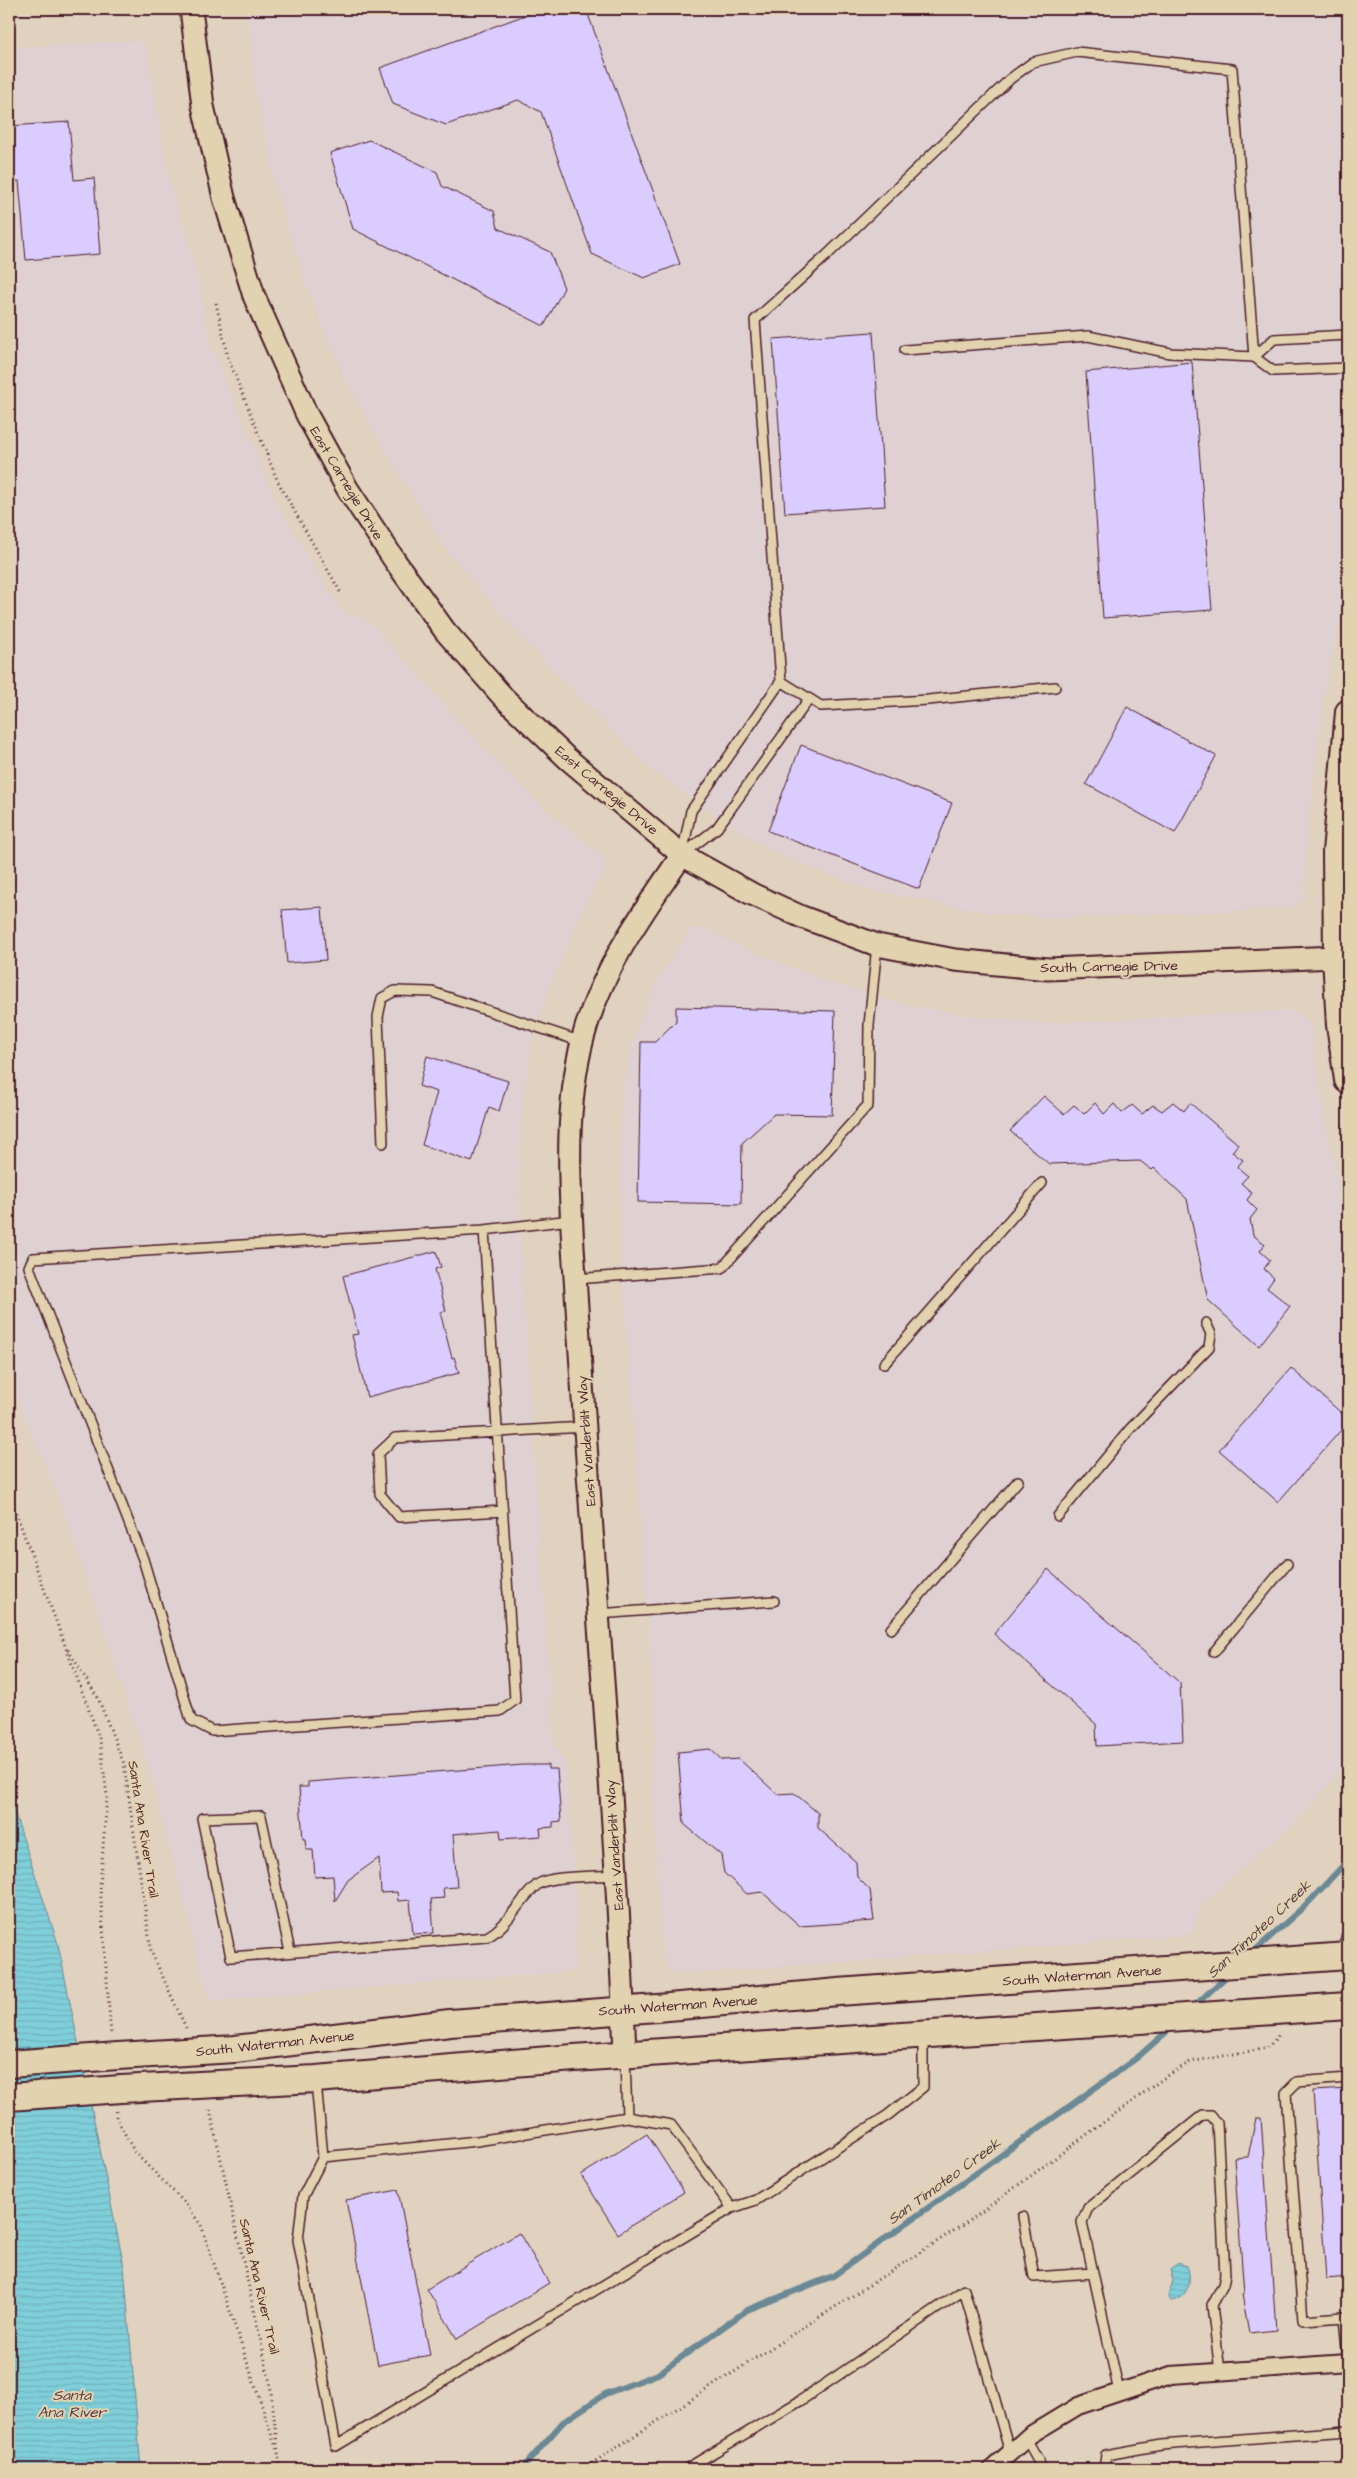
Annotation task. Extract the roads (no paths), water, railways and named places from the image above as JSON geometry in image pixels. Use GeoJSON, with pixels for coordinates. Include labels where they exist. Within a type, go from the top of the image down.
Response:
{"type":"FeatureCollection","features":[{"type":"Feature","properties":{"kind":"main road"},"geometry":{"type":"LineString","coordinates":[[1348,712],[1335,852],[1342,957],[1340,1025],[1348,1080]]}},
{"type":"Feature","properties":{"kind":"main road","name":"South Waterman Avenue"},"geometry":{"type":"LineString","coordinates":[[9,2064],[235,2049],[450,2023],[624,2011],[838,1992],[1345,1957]]}},
{"type":"Feature","properties":{"kind":"main road"},"geometry":{"type":"LineString","coordinates":[[9,2097],[316,2079],[625,2055],[1120,2023],[1348,2006]]}},
{"type":"Feature","properties":{"kind":"street","name":"East Carnegie Drive"},"geometry":{"type":"LineString","coordinates":[[191,9],[203,106],[224,198],[254,296],[307,415],[347,488],[394,561],[445,632],[504,698],[568,759],[682,855]]}},
{"type":"Feature","properties":{"kind":"street","name":"South Carnegie Drive"},"geometry":{"type":"LineString","coordinates":[[682,855],[752,894],[802,916],[877,944],[955,960],[1048,969],[1342,957]]}},
{"type":"Feature","properties":{"kind":"street","name":"East Vanderbilt Way"},"geometry":{"type":"LineString","coordinates":[[625,2055],[616,1875],[585,1427],[569,1140],[572,1091],[582,1042],[609,972],[631,930],[682,855]]}},
{"type":"Feature","properties":{"kind":"street"},"geometry":{"type":"LineString","coordinates":[[992,2469],[1026,2438],[1078,2406],[1171,2375],[1348,2361]]}},
{"type":"Feature","properties":{"kind":"lane"},"geometry":{"type":"LineString","coordinates":[[682,855],[691,811],[781,681],[756,320],[826,256],[1010,79],[1033,62],[1077,52],[1232,69],[1254,357]]}},
{"type":"Feature","properties":{"kind":"lane"},"geometry":{"type":"LineString","coordinates":[[1254,357],[1274,339],[1348,335]]}},
{"type":"Feature","properties":{"kind":"lane"},"geometry":{"type":"LineString","coordinates":[[905,350],[1088,336],[1170,353],[1254,357],[1273,371],[1348,368]]}},
{"type":"Feature","properties":{"kind":"lane"},"geometry":{"type":"LineString","coordinates":[[781,681],[821,706],[928,700],[1055,687]]}},
{"type":"Feature","properties":{"kind":"lane"},"geometry":{"type":"LineString","coordinates":[[682,855],[717,828],[808,698]]}},
{"type":"Feature","properties":{"kind":"lane"},"geometry":{"type":"LineString","coordinates":[[576,1279],[722,1268],[868,1105],[869,1025],[877,944]]}},
{"type":"Feature","properties":{"kind":"lane"},"geometry":{"type":"LineString","coordinates":[[383,1143],[378,1017],[382,998],[395,991],[432,992],[582,1042]]}},
{"type":"Feature","properties":{"kind":"lane"},"geometry":{"type":"LineString","coordinates":[[884,1364],[1042,1183]]}},
{"type":"Feature","properties":{"kind":"lane"},"geometry":{"type":"LineString","coordinates":[[484,1230],[515,1700],[500,1711],[212,1732],[191,1720],[143,1559],[29,1267],[33,1258],[484,1230],[572,1220]]}},
{"type":"Feature","properties":{"kind":"lane"},"geometry":{"type":"LineString","coordinates":[[1058,1516],[1130,1429],[1209,1347],[1211,1334],[1206,1323]]}},
{"type":"Feature","properties":{"kind":"lane"},"geometry":{"type":"LineString","coordinates":[[503,1511],[399,1517],[380,1494],[378,1454],[395,1438],[585,1427]]}},
{"type":"Feature","properties":{"kind":"lane"},"geometry":{"type":"LineString","coordinates":[[892,1629],[1018,1481]]}},
{"type":"Feature","properties":{"kind":"lane"},"geometry":{"type":"LineString","coordinates":[[1214,1652],[1288,1564]]}},
{"type":"Feature","properties":{"kind":"lane"},"geometry":{"type":"LineString","coordinates":[[598,1614],[774,1601]]}},
{"type":"Feature","properties":{"kind":"lane"},"geometry":{"type":"LineString","coordinates":[[290,1952],[261,1816],[202,1818],[231,1957],[486,1937],[499,1931],[537,1885],[560,1877],[616,1875]]}},
{"type":"Feature","properties":{"kind":"lane"},"geometry":{"type":"LineString","coordinates":[[1345,1957],[1348,1930]]}},
{"type":"Feature","properties":{"kind":"lane"},"geometry":{"type":"LineString","coordinates":[[316,2079],[322,2157],[303,2196],[298,2240],[336,2446],[732,2208],[756,2200],[888,2115],[923,2087],[923,2035]]}},
{"type":"Feature","properties":{"kind":"lane"},"geometry":{"type":"LineString","coordinates":[[625,2055],[627,2117]]}},
{"type":"Feature","properties":{"kind":"lane"},"geometry":{"type":"LineString","coordinates":[[1348,2078],[1297,2082],[1286,2093],[1303,2320],[1346,2317],[1348,2361]]}},
{"type":"Feature","properties":{"kind":"lane"},"geometry":{"type":"LineString","coordinates":[[1119,2392],[1082,2222],[1088,2208],[1203,2115],[1211,2115],[1217,2123],[1225,2275],[1223,2284],[1212,2305],[1220,2372]]}},
{"type":"Feature","properties":{"kind":"lane"},"geometry":{"type":"LineString","coordinates":[[322,2157],[477,2141],[627,2117],[671,2126],[732,2208]]}},
{"type":"Feature","properties":{"kind":"lane"},"geometry":{"type":"LineString","coordinates":[[1023,2218],[1034,2277],[1093,2273]]}},
{"type":"Feature","properties":{"kind":"lane"},"geometry":{"type":"LineString","coordinates":[[686,2469],[800,2401],[964,2290],[1010,2453]]}},
{"type":"Feature","properties":{"kind":"lane"},"geometry":{"type":"LineString","coordinates":[[1104,2469],[1106,2455],[1161,2446],[1348,2431]]}},
{"type":"Feature","properties":{"kind":"lane"},"geometry":{"type":"LineString","coordinates":[[1026,2438],[1038,2460],[1040,2469]]}},
{"type":"Feature","properties":{"kind":"water","name":"Santa Ana River"},"geometry":{"type":"Polygon","coordinates":[[[9,1796],[58,1944],[124,2267],[141,2469],[9,2469],[9,1796]]]}},
{"type":"Feature","properties":{"kind":"water"},"geometry":{"type":"Polygon","coordinates":[[[1178,2263],[1187,2266],[1189,2271],[1188,2288],[1182,2297],[1171,2301],[1168,2296],[1173,2281],[1170,2270],[1178,2263]]]}},
{"type":"Feature","properties":{"kind":"waterway","name":"San Timoteo Creek"},"geometry":{"type":"LineString","coordinates":[[1250,1955],[1310,1901],[1348,1860]]}},
{"type":"Feature","properties":{"kind":"waterway","name":"San Timoteo Creek"},"geometry":{"type":"LineString","coordinates":[[1191,2009],[1230,1973]]}},
{"type":"Feature","properties":{"kind":"waterway","name":"San Timoteo Creek"},"geometry":{"type":"LineString","coordinates":[[522,2469],[563,2422],[605,2394],[658,2374],[747,2310],[833,2276],[1138,2057],[1173,2026]]}}]}
